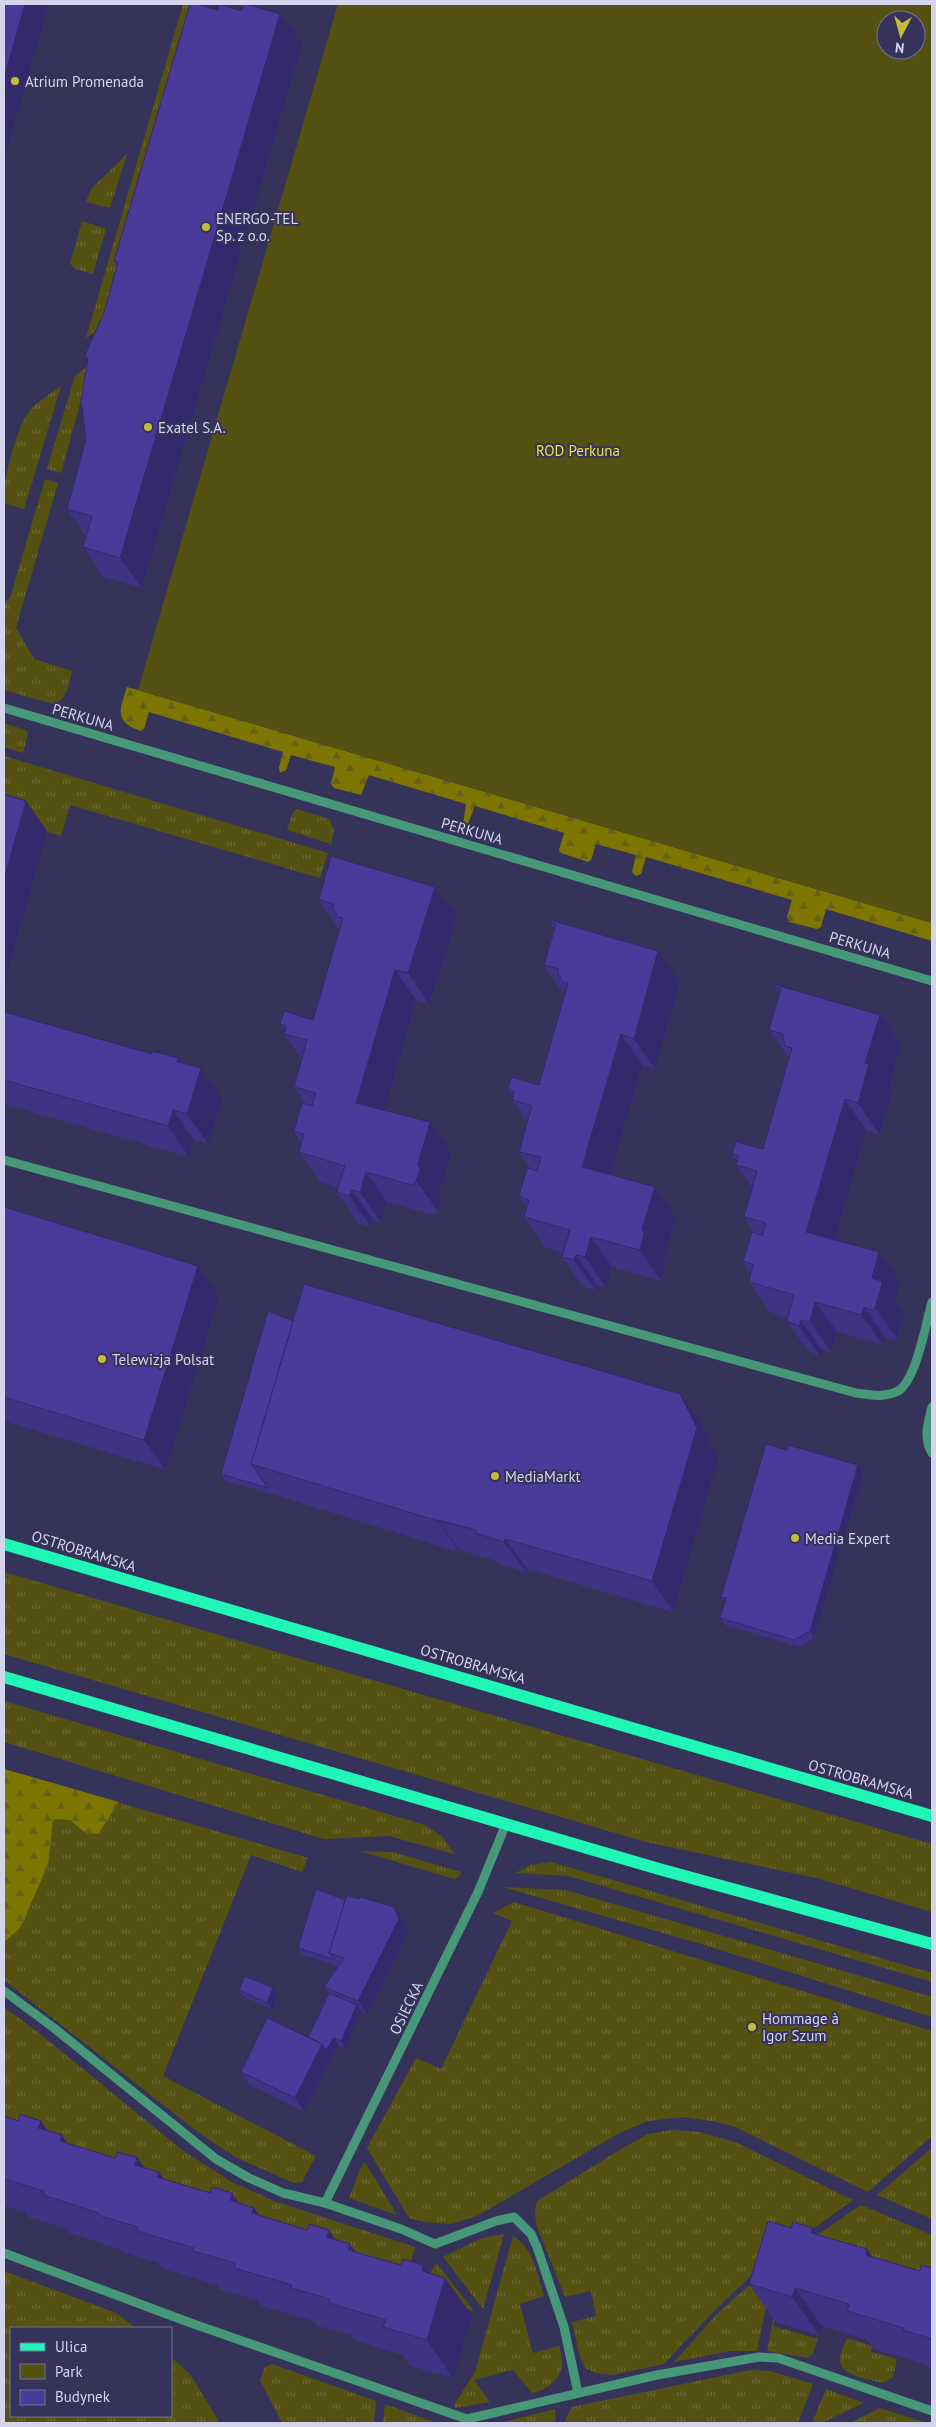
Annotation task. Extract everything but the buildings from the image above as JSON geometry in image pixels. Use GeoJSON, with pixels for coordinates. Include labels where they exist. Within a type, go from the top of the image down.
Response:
{"type":"FeatureCollection","features":[{"type":"Feature","properties":{"kind":"main road","name":"OSTROBRAMSKA"},"geometry":{"type":"LineString","coordinates":[[4,1544],[932,1816]]}},
{"type":"Feature","properties":{"kind":"main road"},"geometry":{"type":"LineString","coordinates":[[4,1677],[659,1869],[932,1944]]}},
{"type":"Feature","properties":{"kind":"street","name":"PERKUNA"},"geometry":{"type":"LineString","coordinates":[[4,708],[932,981]]}},
{"type":"Feature","properties":{"kind":"street"},"geometry":{"type":"LineString","coordinates":[[4,1160],[856,1393],[886,1395],[899,1390],[910,1379],[932,1302]]}},
{"type":"Feature","properties":{"kind":"street"},"geometry":{"type":"LineString","coordinates":[[932,1407],[927,1426],[926,1440],[932,1453]]}},
{"type":"Feature","properties":{"kind":"street","name":"OSIECKA"},"geometry":{"type":"LineString","coordinates":[[325,2203],[478,1892],[506,1824]]}},
{"type":"Feature","properties":{"kind":"street"},"geometry":{"type":"LineString","coordinates":[[4,1991],[54,2028],[216,2159],[249,2178],[283,2192],[325,2203],[401,2228],[434,2244],[496,2221],[514,2218],[531,2234],[564,2327],[578,2394]]}},
{"type":"Feature","properties":{"kind":"street"},"geometry":{"type":"LineString","coordinates":[[4,2253],[188,2322],[467,2419],[656,2375],[750,2358],[778,2358],[932,2411]]}},
{"type":"Feature","properties":{"kind":"green space"},"geometry":{"type":"Polygon","coordinates":[[[183,4],[199,4],[102,327],[86,338],[183,4]]]}},
{"type":"Feature","properties":{"kind":"green space","name":"ROD Perkuna"},"geometry":{"type":"Polygon","coordinates":[[[338,4],[932,4],[932,923],[138,690],[338,4]]]}},
{"type":"Feature","properties":{"kind":"green space"},"geometry":{"type":"Polygon","coordinates":[[[127,154],[110,208],[86,202],[91,189],[127,154]]]}},
{"type":"Feature","properties":{"kind":"green space"},"geometry":{"type":"Polygon","coordinates":[[[82,221],[106,229],[93,274],[76,269],[70,264],[82,221]]]}},
{"type":"Feature","properties":{"kind":"green space"},"geometry":{"type":"Polygon","coordinates":[[[91,364],[61,473],[47,469],[75,376],[91,364]]]}},
{"type":"Feature","properties":{"kind":"green space"},"geometry":{"type":"Polygon","coordinates":[[[61,386],[24,509],[4,503],[7,471],[24,420],[35,405],[61,386]]]}},
{"type":"Feature","properties":{"kind":"green space"},"geometry":{"type":"Polygon","coordinates":[[[45,479],[58,483],[16,628],[34,659],[72,671],[65,695],[53,704],[4,690],[4,602],[10,598],[45,479]]]}},
{"type":"Feature","properties":{"kind":"green space"},"geometry":{"type":"Polygon","coordinates":[[[127,687],[932,923],[932,941],[826,909],[821,927],[817,929],[789,922],[787,917],[792,900],[646,857],[641,874],[636,876],[632,872],[636,855],[596,844],[591,860],[588,862],[561,853],[559,850],[564,833],[475,806],[467,826],[463,825],[466,804],[369,775],[361,795],[334,788],[331,784],[335,767],[291,755],[286,770],[280,773],[279,768],[283,752],[149,712],[144,729],[141,731],[122,719],[121,708],[127,687]]]}},
{"type":"Feature","properties":{"kind":"green space"},"geometry":{"type":"Polygon","coordinates":[[[4,723],[26,730],[28,734],[23,753],[4,747],[4,723]]]}},
{"type":"Feature","properties":{"kind":"green space"},"geometry":{"type":"Polygon","coordinates":[[[4,756],[328,853],[320,878],[70,805],[61,836],[4,818],[4,756]]]}},
{"type":"Feature","properties":{"kind":"green space"},"geometry":{"type":"Polygon","coordinates":[[[297,809],[329,819],[334,829],[331,844],[287,830],[293,812],[297,809]]]}},
{"type":"Feature","properties":{"kind":"green space"},"geometry":{"type":"Polygon","coordinates":[[[4,1572],[932,1844],[932,1912],[816,1878],[646,1842],[4,1654],[4,1572]]]}},
{"type":"Feature","properties":{"kind":"green space"},"geometry":{"type":"Polygon","coordinates":[[[4,1701],[425,1825],[443,1837],[454,1854],[389,1836],[324,1839],[4,1742],[4,1701]]]}},
{"type":"Feature","properties":{"kind":"green space"},"geometry":{"type":"Polygon","coordinates":[[[4,1769],[308,1858],[302,1872],[251,1855],[163,2076],[316,2156],[302,2182],[294,2183],[237,2158],[199,2133],[4,1980],[4,1769]]]}},
{"type":"Feature","properties":{"kind":"green space"},"geometry":{"type":"Polygon","coordinates":[[[4,1769],[119,1802],[99,1833],[87,1834],[70,1820],[53,1819],[48,1865],[20,1928],[4,1942],[4,1769]]]}},
{"type":"Feature","properties":{"kind":"green space"},"geometry":{"type":"Polygon","coordinates":[[[360,1851],[393,1852],[461,1872],[460,1876],[454,1879],[360,1851]]]}},
{"type":"Feature","properties":{"kind":"green space"},"geometry":{"type":"Polygon","coordinates":[[[551,1862],[932,1973],[932,1982],[568,1876],[516,1873],[530,1865],[551,1862]]]}},
{"type":"Feature","properties":{"kind":"green space"},"geometry":{"type":"Polygon","coordinates":[[[503,1887],[566,1890],[932,1997],[932,2017],[701,1944],[503,1887]]]}},
{"type":"Feature","properties":{"kind":"green space"},"geometry":{"type":"Polygon","coordinates":[[[514,1902],[932,2031],[932,2136],[868,2192],[733,2126],[681,2117],[648,2121],[619,2133],[479,2215],[452,2224],[424,2222],[409,2218],[367,2148],[416,2058],[441,2069],[512,1921],[493,1913],[514,1902]]]}},
{"type":"Feature","properties":{"kind":"green space"},"geometry":{"type":"Polygon","coordinates":[[[4,2007],[39,2033],[182,2150],[232,2182],[274,2201],[415,2247],[402,2293],[4,2141],[4,2007]]]}},
{"type":"Feature","properties":{"kind":"green space"},"geometry":{"type":"Polygon","coordinates":[[[671,2130],[699,2132],[735,2142],[853,2200],[759,2268],[713,2312],[664,2364],[613,2375],[596,2373],[585,2368],[579,2353],[572,2322],[596,2316],[591,2291],[565,2297],[536,2224],[535,2211],[537,2201],[648,2134],[671,2130]]]}},
{"type":"Feature","properties":{"kind":"green space"},"geometry":{"type":"Polygon","coordinates":[[[932,2148],[932,2219],[877,2195],[932,2148]]]}},
{"type":"Feature","properties":{"kind":"green space"},"geometry":{"type":"Polygon","coordinates":[[[363,2163],[366,2164],[397,2215],[349,2198],[363,2163]]]}},
{"type":"Feature","properties":{"kind":"green space"},"geometry":{"type":"Polygon","coordinates":[[[861,2205],[932,2235],[932,2303],[794,2256],[773,2326],[818,2339],[812,2355],[807,2358],[767,2351],[786,2256],[861,2205]]]}},
{"type":"Feature","properties":{"kind":"green space"},"geometry":{"type":"Polygon","coordinates":[[[504,2234],[483,2309],[443,2257],[482,2238],[504,2234]]]}},
{"type":"Feature","properties":{"kind":"green space"},"geometry":{"type":"Polygon","coordinates":[[[513,2236],[526,2248],[534,2262],[544,2296],[520,2304],[533,2353],[559,2346],[562,2363],[561,2371],[548,2387],[532,2393],[513,2370],[474,2380],[490,2402],[455,2408],[454,2405],[475,2372],[513,2236]]]}},
{"type":"Feature","properties":{"kind":"green space"},"geometry":{"type":"Polygon","coordinates":[[[775,2262],[757,2351],[730,2351],[674,2362],[716,2315],[775,2262]]]}},
{"type":"Feature","properties":{"kind":"green space"},"geometry":{"type":"Polygon","coordinates":[[[437,2263],[474,2311],[455,2306],[428,2276],[437,2263]]]}},
{"type":"Feature","properties":{"kind":"green space"},"geometry":{"type":"Polygon","coordinates":[[[4,2271],[116,2313],[135,2327],[10,2327],[10,2417],[172,2417],[172,2358],[190,2374],[220,2423],[4,2423],[4,2271]]]}},
{"type":"Feature","properties":{"kind":"green space"},"geometry":{"type":"Polygon","coordinates":[[[847,2338],[872,2346],[871,2352],[897,2359],[893,2377],[883,2383],[858,2377],[846,2371],[842,2367],[840,2359],[847,2338]]]}},
{"type":"Feature","properties":{"kind":"green space"},"geometry":{"type":"Polygon","coordinates":[[[272,2364],[376,2401],[374,2423],[282,2423],[260,2380],[265,2367],[272,2364]]]}},
{"type":"Feature","properties":{"kind":"green space"},"geometry":{"type":"Polygon","coordinates":[[[750,2370],[770,2371],[813,2384],[798,2423],[564,2423],[572,2407],[750,2370]]]}},
{"type":"Feature","properties":{"kind":"green space"},"geometry":{"type":"Polygon","coordinates":[[[826,2389],[864,2403],[822,2423],[812,2423],[826,2389]]]}},
{"type":"Feature","properties":{"kind":"green space"},"geometry":{"type":"Polygon","coordinates":[[[385,2404],[432,2421],[431,2423],[383,2423],[385,2404]]]}},
{"type":"Feature","properties":{"kind":"green space"},"geometry":{"type":"Polygon","coordinates":[[[880,2408],[927,2423],[850,2423],[880,2408]]]}},
{"type":"Feature","properties":{"kind":"green space"},"geometry":{"type":"Polygon","coordinates":[[[555,2409],[556,2423],[499,2423],[555,2409]]]}},
{"type":"Feature","properties":{"kind":"place","name":"Atrium Promenada"},"geometry":{"type":"Point","coordinates":[15,81]}},
{"type":"Feature","properties":{"kind":"place","name":"ENERGO-TEL Sp. z o.o."},"geometry":{"type":"Point","coordinates":[206,227]}},
{"type":"Feature","properties":{"kind":"place","name":"Exatel S.A."},"geometry":{"type":"Point","coordinates":[148,427]}},
{"type":"Feature","properties":{"kind":"place","name":"Telewizja Polsat"},"geometry":{"type":"Point","coordinates":[102,1359]}},
{"type":"Feature","properties":{"kind":"place","name":"MediaMarkt"},"geometry":{"type":"Point","coordinates":[495,1476]}},
{"type":"Feature","properties":{"kind":"place","name":"Media Expert"},"geometry":{"type":"Point","coordinates":[795,1538]}},
{"type":"Feature","properties":{"kind":"place","name":"Hommage à Igor Szum"},"geometry":{"type":"Point","coordinates":[752,2027]}}]}
